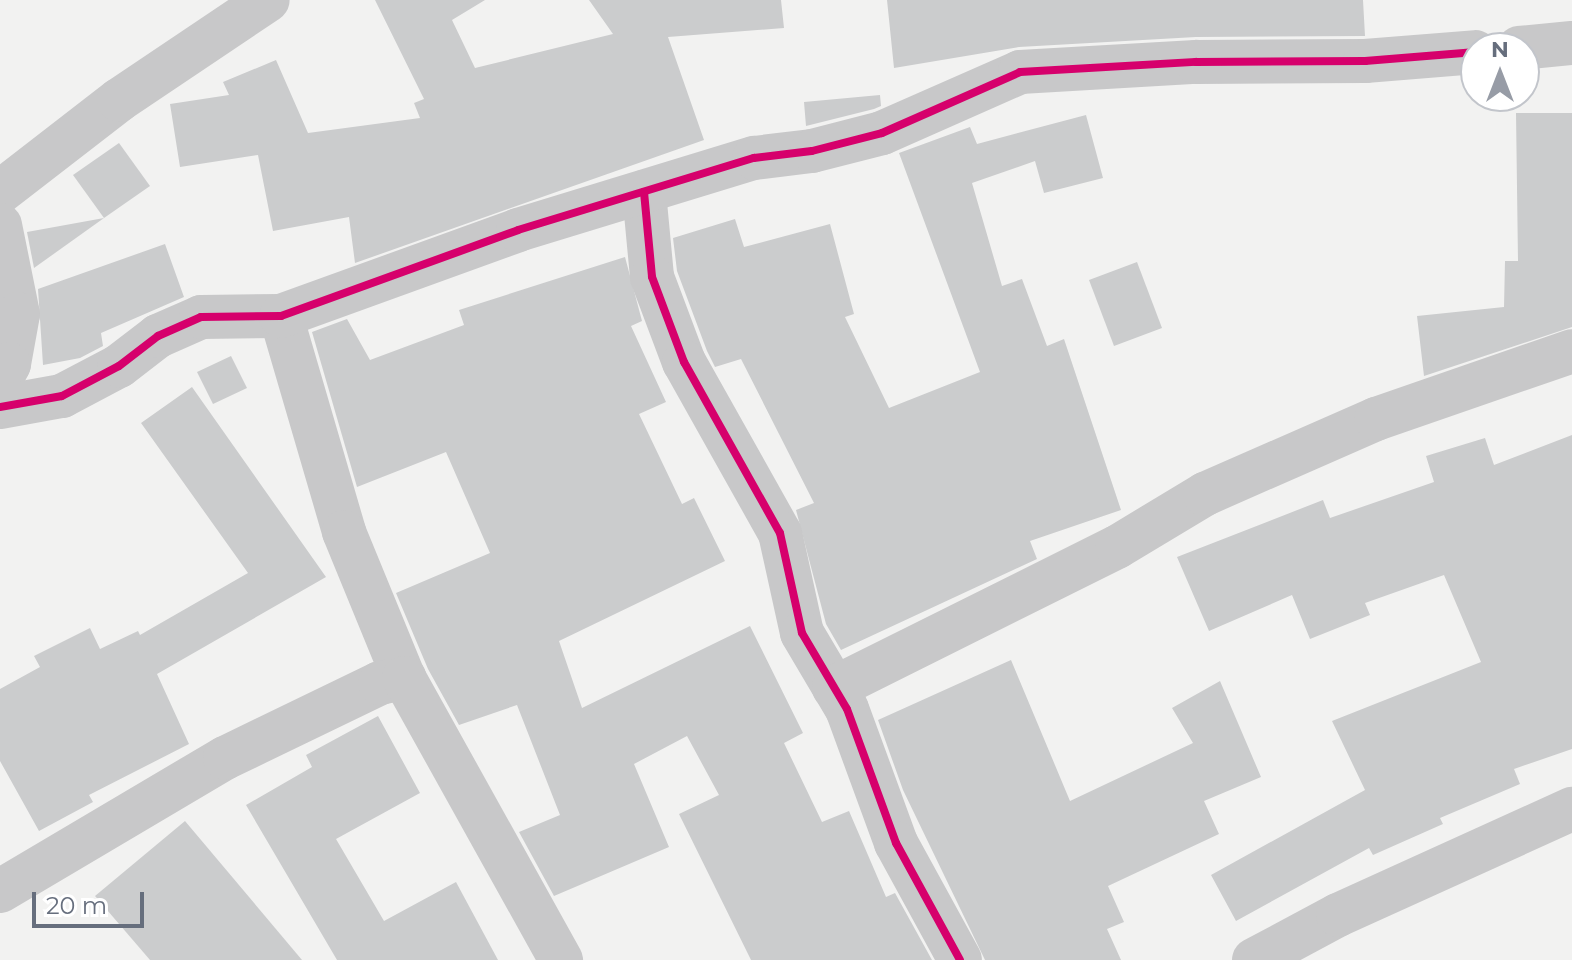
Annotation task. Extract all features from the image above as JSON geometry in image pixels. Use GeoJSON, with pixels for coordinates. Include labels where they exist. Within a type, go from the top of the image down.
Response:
{"type":"FeatureCollection","features":[{"type":"Feature","properties":{"kind":"street"},"geometry":{"type":"LineString","coordinates":[[0,192],[119,100],[268,0]]}},
{"type":"Feature","properties":{"kind":"street"},"geometry":{"type":"LineString","coordinates":[[1540,46],[1572,43]]}},
{"type":"Feature","properties":{"kind":"street"},"geometry":{"type":"LineString","coordinates":[[0,407],[62,396],[119,366],[158,336],[201,317],[281,316],[518,230],[754,158],[812,151],[882,133],[1020,72],[1196,62],[1365,61],[1460,53]]}},
{"type":"Feature","properties":{"kind":"street"},"geometry":{"type":"LineString","coordinates":[[644,192],[652,277],[684,362],[780,533],[797,620],[847,709],[896,843],[960,960]]}},
{"type":"Feature","properties":{"kind":"street"},"geometry":{"type":"LineString","coordinates":[[0,225],[18,314],[9,364],[0,382]]}},
{"type":"Feature","properties":{"kind":"street"},"geometry":{"type":"LineString","coordinates":[[281,316],[344,532],[404,678],[561,960]]}},
{"type":"Feature","properties":{"kind":"street"},"geometry":{"type":"LineString","coordinates":[[834,688],[1117,547],[1205,494],[1376,419],[1572,351]]}},
{"type":"Feature","properties":{"kind":"street"},"geometry":{"type":"LineString","coordinates":[[0,891],[225,758],[380,683],[404,678]]}},
{"type":"Feature","properties":{"kind":"street"},"geometry":{"type":"LineString","coordinates":[[1254,960],[1338,915],[1572,809]]}},
{"type":"Feature","properties":{"kind":"building"},"geometry":{"type":"Polygon","coordinates":[[[375,0],[485,0],[452,20],[475,68],[613,34],[589,0],[781,0],[784,28],[668,37],[704,140],[355,263],[349,217],[273,231],[258,155],[180,167],[170,104],[229,95],[223,82],[276,60],[308,133],[420,118],[414,103],[424,99],[375,0]]]}},
{"type":"Feature","properties":{"kind":"building"},"geometry":{"type":"Polygon","coordinates":[[[887,0],[1363,0],[1365,36],[1196,37],[1019,47],[894,68],[887,0]]]}},
{"type":"Feature","properties":{"kind":"building"},"geometry":{"type":"Polygon","coordinates":[[[880,95],[881,106],[874,109],[806,126],[804,102],[880,95]]]}},
{"type":"Feature","properties":{"kind":"building"},"geometry":{"type":"Polygon","coordinates":[[[1516,113],[1572,113],[1572,327],[1424,376],[1417,316],[1504,307],[1505,261],[1518,261],[1516,113]]]}},
{"type":"Feature","properties":{"kind":"building"},"geometry":{"type":"Polygon","coordinates":[[[1086,115],[1103,178],[1044,193],[1035,161],[972,183],[1002,286],[1022,279],[1047,346],[1064,339],[1121,510],[1030,541],[1037,559],[841,650],[826,624],[796,510],[814,503],[741,359],[715,367],[677,271],[673,238],[735,219],[744,247],[830,224],[854,314],[845,317],[889,408],[980,372],[899,153],[970,127],[977,144],[1086,115]]]}},
{"type":"Feature","properties":{"kind":"building"},"geometry":{"type":"Polygon","coordinates":[[[119,143],[150,186],[104,218],[73,175],[119,143]]]}},
{"type":"Feature","properties":{"kind":"building"},"geometry":{"type":"Polygon","coordinates":[[[104,218],[34,268],[27,232],[104,218]]]}},
{"type":"Feature","properties":{"kind":"building"},"geometry":{"type":"Polygon","coordinates":[[[165,244],[184,297],[101,333],[103,346],[80,358],[43,365],[38,289],[165,244]]]}},
{"type":"Feature","properties":{"kind":"building"},"geometry":{"type":"Polygon","coordinates":[[[625,257],[642,321],[631,326],[666,402],[639,414],[682,504],[694,498],[725,561],[559,641],[582,708],[750,626],[803,733],[784,743],[822,822],[849,811],[886,897],[895,893],[932,960],[751,960],[679,814],[719,795],[687,736],[634,764],[669,847],[554,896],[519,832],[560,815],[517,705],[459,725],[428,669],[396,593],[490,553],[446,452],[357,487],[312,332],[347,319],[370,360],[464,325],[459,310],[625,257]]]}},
{"type":"Feature","properties":{"kind":"building"},"geometry":{"type":"Polygon","coordinates":[[[1137,262],[1162,328],[1114,346],[1089,280],[1137,262]]]}},
{"type":"Feature","properties":{"kind":"building"},"geometry":{"type":"Polygon","coordinates":[[[231,356],[247,388],[213,404],[197,372],[231,356]]]}},
{"type":"Feature","properties":{"kind":"building"},"geometry":{"type":"Polygon","coordinates":[[[192,387],[326,577],[157,674],[189,744],[89,795],[93,802],[39,831],[0,761],[0,689],[40,667],[34,656],[90,628],[100,649],[138,631],[140,635],[248,573],[141,423],[192,387]]]}},
{"type":"Feature","properties":{"kind":"building"},"geometry":{"type":"Polygon","coordinates":[[[1572,435],[1572,749],[1514,769],[1520,784],[1440,818],[1443,824],[1373,855],[1369,848],[1236,921],[1211,875],[1365,790],[1332,721],[1481,662],[1444,575],[1365,603],[1370,615],[1310,639],[1292,595],[1209,631],[1177,557],[1323,500],[1330,518],[1434,482],[1426,456],[1485,438],[1494,465],[1572,435]]]}},
{"type":"Feature","properties":{"kind":"building"},"geometry":{"type":"Polygon","coordinates":[[[1011,660],[1070,801],[1193,743],[1172,708],[1220,681],[1261,777],[1204,801],[1219,834],[1108,886],[1124,922],[1107,929],[1121,960],[985,960],[903,790],[878,720],[1011,660]]]}},
{"type":"Feature","properties":{"kind":"building"},"geometry":{"type":"Polygon","coordinates":[[[378,716],[420,793],[336,839],[384,921],[456,882],[498,960],[337,960],[246,805],[312,767],[306,755],[378,716]]]}},
{"type":"Feature","properties":{"kind":"building"},"geometry":{"type":"Polygon","coordinates":[[[185,821],[302,960],[150,960],[95,896],[185,821]]]}},
{"type":"Feature","properties":{"kind":"cycle path"},"geometry":{"type":"LineString","coordinates":[[0,407],[62,396],[119,366],[158,336],[201,317],[281,316],[518,230],[754,158],[812,151],[882,133],[1020,72],[1196,62],[1365,61],[1460,53]]}},
{"type":"Feature","properties":{"kind":"cycle path"},"geometry":{"type":"LineString","coordinates":[[644,192],[652,277],[684,362],[780,533],[802,633],[847,709],[896,843],[960,960]]}}]}
